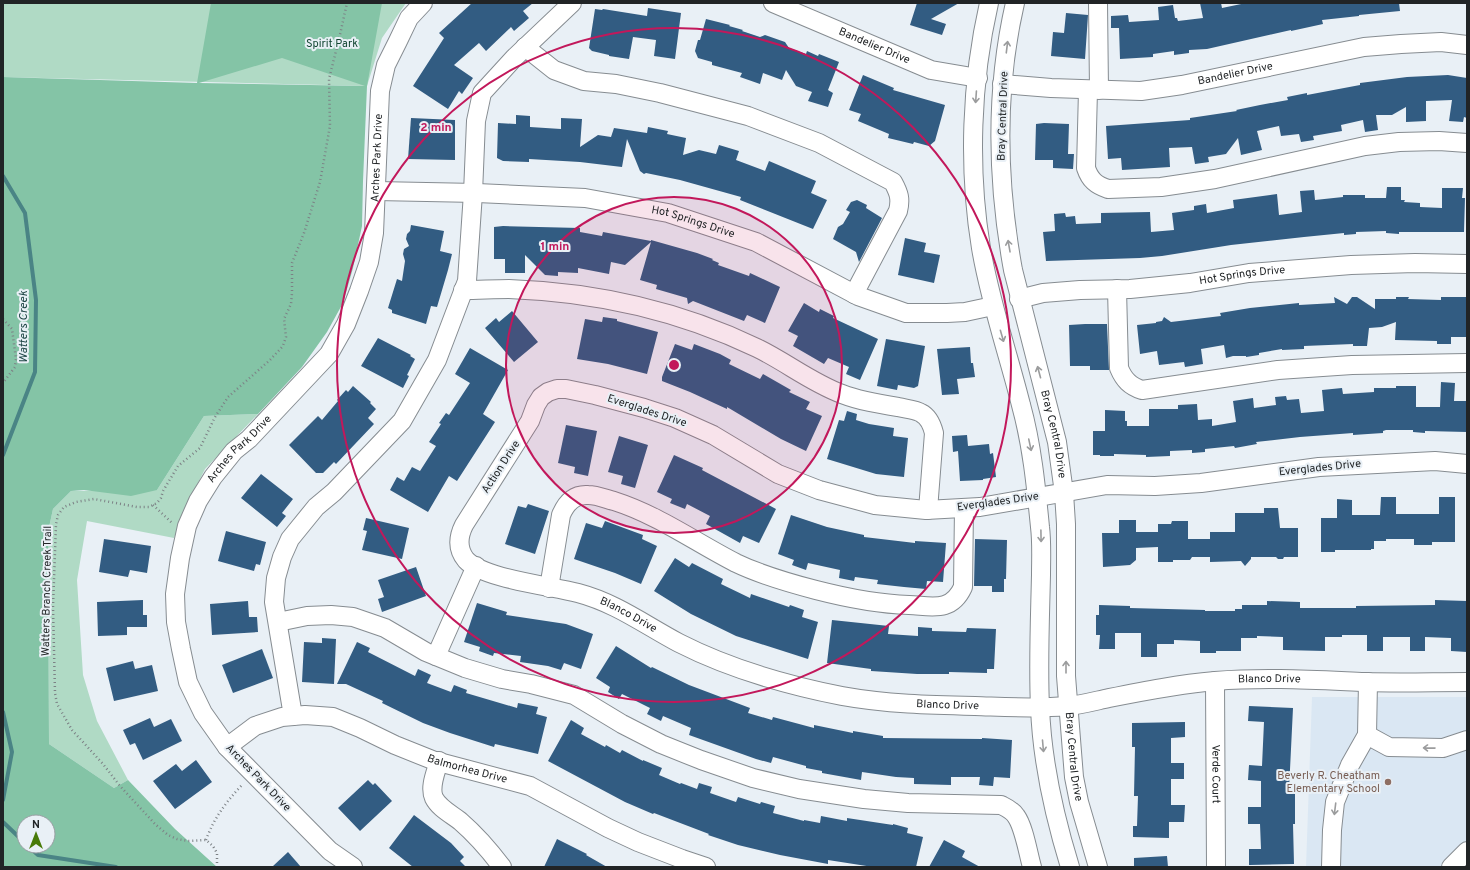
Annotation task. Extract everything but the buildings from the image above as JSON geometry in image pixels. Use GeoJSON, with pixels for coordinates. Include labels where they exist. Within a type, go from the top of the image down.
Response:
{"type":"FeatureCollection","features":[{"type":"Feature","properties":{"kind":"street","name":"Arches Park Drive"},"geometry":{"type":"LineString","coordinates":[[353,867],[330,851],[226,748],[194,697],[188,682],[176,622],[176,577],[187,526],[198,501],[213,477],[234,451],[249,439],[329,354],[346,324],[360,291],[369,262],[374,234],[380,91],[386,64],[409,18],[423,3]]}},
{"type":"Feature","properties":{"kind":"street"},"geometry":{"type":"LineString","coordinates":[[293,716],[274,602],[276,578],[282,557],[290,540],[316,507],[334,492],[402,421],[437,360],[466,281],[473,193],[476,120],[482,93],[525,47],[572,3]]}},
{"type":"Feature","properties":{"kind":"street","name":"Bandelier Drive"},"geometry":{"type":"LineString","coordinates":[[773,3],[931,70],[978,78]]}},
{"type":"Feature","properties":{"kind":"street"},"geometry":{"type":"LineString","coordinates":[[989,3],[985,21],[978,78],[973,136],[974,192],[982,248],[993,306],[1022,407],[1031,452],[1041,531],[1040,707],[1044,755],[1053,803],[1070,867]]}},
{"type":"Feature","properties":{"kind":"street","name":"Bray Central Drive"},"geometry":{"type":"LineString","coordinates":[[1015,3],[1010,25],[1002,84],[1000,138],[1002,190],[1008,241],[1019,299],[1056,442],[1064,493],[1066,540],[1066,676],[1074,777],[1079,802],[1098,867]]}},
{"type":"Feature","properties":{"kind":"street"},"geometry":{"type":"LineString","coordinates":[[1098,3],[1093,90],[1086,168],[1088,176],[1100,187],[1108,189],[1161,187],[1215,179],[1365,146],[1399,142],[1439,141],[1467,144]]}},
{"type":"Feature","properties":{"kind":"street","name":"Bandelier Drive"},"geometry":{"type":"LineString","coordinates":[[1002,84],[1093,90],[1141,91],[1182,85],[1364,47],[1441,42],[1467,45]]}},
{"type":"Feature","properties":{"kind":"street"},"geometry":{"type":"LineString","coordinates":[[525,47],[554,70],[584,81],[616,84],[660,92],[748,116],[819,143],[893,182],[899,192],[901,202],[898,211],[854,294]]}},
{"type":"Feature","properties":{"kind":"street","name":"Hot Springs Drive"},"geometry":{"type":"LineString","coordinates":[[376,191],[473,193],[585,198],[668,213],[756,242],[854,294],[906,313],[965,312],[993,306]]}},
{"type":"Feature","properties":{"kind":"street","name":"Hot Springs Drive"},"geometry":{"type":"LineString","coordinates":[[1019,299],[1043,293],[1190,283],[1249,273],[1352,265],[1414,263],[1467,264]]}},
{"type":"Feature","properties":{"kind":"street"},"geometry":{"type":"LineString","coordinates":[[463,290],[508,289],[563,293],[631,304],[684,318],[728,335],[758,349],[842,394],[873,403],[915,410],[922,413],[928,418],[934,433],[928,510]]}},
{"type":"Feature","properties":{"kind":"street"},"geometry":{"type":"LineString","coordinates":[[1117,289],[1119,368],[1127,383],[1142,390],[1278,370],[1352,365],[1467,363]]}},
{"type":"Feature","properties":{"kind":"street","name":"Everglades Drive"},"geometry":{"type":"LineString","coordinates":[[552,391],[557,389],[566,389],[615,400],[675,418],[713,435],[778,474],[819,490],[875,505],[928,510],[980,507],[1107,485],[1155,486],[1201,483],[1319,467],[1378,463],[1435,461],[1467,464]]}},
{"type":"Feature","properties":{"kind":"street","name":"Action Drive"},"geometry":{"type":"LineString","coordinates":[[460,548],[460,533],[464,525],[530,421],[536,405],[541,397],[552,391]]}},
{"type":"Feature","properties":{"kind":"street"},"geometry":{"type":"LineString","coordinates":[[549,588],[561,515],[564,507],[570,500],[586,494],[634,508],[693,538],[736,563],[765,575],[799,586],[862,601],[936,608],[953,602],[963,587],[964,508]]}},
{"type":"Feature","properties":{"kind":"street","name":"Blanco Drive"},"geometry":{"type":"LineString","coordinates":[[460,548],[466,559],[488,572],[549,588],[576,592],[600,599],[625,611],[677,642],[714,660],[759,676],[804,688],[875,702],[1040,707],[1068,706],[1147,690],[1215,681],[1289,679],[1368,682],[1467,682]]}},
{"type":"Feature","properties":{"kind":"street"},"geometry":{"type":"LineString","coordinates":[[436,656],[476,566]]}},
{"type":"Feature","properties":{"kind":"street"},"geometry":{"type":"LineString","coordinates":[[278,622],[307,616],[331,615],[353,618],[385,628],[436,656],[465,668],[502,679],[531,684],[574,695],[622,724],[661,744],[753,778],[799,789],[864,799],[908,803],[1000,805],[1009,809],[1015,814],[1020,822],[1032,867]]}},
{"type":"Feature","properties":{"kind":"street","name":"Verde Court"},"geometry":{"type":"LineString","coordinates":[[1215,681],[1216,867]]}},
{"type":"Feature","properties":{"kind":"street"},"geometry":{"type":"LineString","coordinates":[[1331,867],[1332,830],[1335,802],[1350,765],[1367,735],[1368,682]]}},
{"type":"Feature","properties":{"kind":"street","name":"Balmorhea Drive"},"geometry":{"type":"LineString","coordinates":[[226,748],[255,726],[282,717],[305,714],[333,717],[395,745],[439,762],[530,786],[608,828],[638,842],[682,860],[706,867]]}},
{"type":"Feature","properties":{"kind":"street"},"geometry":{"type":"LineString","coordinates":[[1367,735],[1389,747],[1443,748],[1467,740]]}},
{"type":"Feature","properties":{"kind":"street"},"geometry":{"type":"LineString","coordinates":[[439,762],[433,782],[434,798],[439,805],[460,821],[493,855],[502,867]]}},
{"type":"Feature","properties":{"kind":"street"},"geometry":{"type":"LineString","coordinates":[[1451,867],[1467,851]]}},
{"type":"Feature","properties":{"kind":"path"},"geometry":{"type":"LineString","coordinates":[[185,535],[154,505],[161,498],[163,491],[178,466],[200,448],[215,417],[228,397],[283,346],[286,337],[284,319],[291,304],[292,263],[304,233],[320,182],[330,126],[329,78],[340,39],[347,3]]}},
{"type":"Feature","properties":{"kind":"path"},"geometry":{"type":"LineString","coordinates":[[3,319],[12,329],[16,359],[15,367],[3,383]]}},
{"type":"Feature","properties":{"kind":"path","name":"Watters Branch Creek Trail"},"geometry":{"type":"LineString","coordinates":[[154,505],[149,507],[137,507],[101,500],[87,499],[64,507],[58,515],[56,524],[53,607],[55,693],[57,704],[72,730],[155,824],[168,835],[177,839],[206,840]]}},
{"type":"Feature","properties":{"kind":"path"},"geometry":{"type":"LineString","coordinates":[[217,867],[217,853],[213,846],[206,840],[212,824],[226,803],[242,785],[254,775]]}},
{"type":"Feature","properties":{"kind":"shaded area","name":"Beverly R. Cheatham Elementary School"},"geometry":{"type":"Polygon","coordinates":[[[1312,697],[1467,697],[1467,867],[1306,867],[1312,697]]]}},
{"type":"Feature","properties":{"kind":"green space","name":"Spirit Park"},"geometry":{"type":"Polygon","coordinates":[[[3,3],[406,3],[382,38],[367,86],[3,77],[3,3]]]}},
{"type":"Feature","properties":{"kind":"green space"},"geometry":{"type":"Polygon","coordinates":[[[211,3],[382,3],[367,86],[362,226],[353,268],[343,303],[327,332],[302,367],[258,414],[204,416],[157,490],[131,496],[84,490],[71,491],[53,509],[48,532],[49,744],[114,788],[128,780],[175,829],[217,867],[3,867],[3,77],[197,83],[211,3]],[[282,58],[199,83],[365,86],[282,58]]]}},
{"type":"Feature","properties":{"kind":"green space"},"geometry":{"type":"Polygon","coordinates":[[[258,414],[205,469],[187,505],[174,538],[87,521],[77,580],[83,675],[97,721],[128,780],[114,788],[49,744],[48,532],[53,509],[71,491],[157,490],[204,416],[258,414]]]}},
{"type":"Feature","properties":{"kind":"waterway","name":"Watters Creek"},"geometry":{"type":"LineString","coordinates":[[3,176],[25,213],[36,300],[35,372],[3,455]]}},
{"type":"Feature","properties":{"kind":"waterway","name":"Watters Creek"},"geometry":{"type":"LineString","coordinates":[[3,712],[12,752],[3,800]]}},
{"type":"Feature","properties":{"kind":"waterway","name":"Watters Creek"},"geometry":{"type":"LineString","coordinates":[[3,822],[16,834]]}},
{"type":"Feature","properties":{"kind":"waterway","name":"Watters Creek"},"geometry":{"type":"LineString","coordinates":[[37,854],[116,867]]}},
{"type":"Feature","properties":{"kind":"place","name":"Beverly R. Cheatham Elementary School"},"geometry":{"type":"Point","coordinates":[1388,782]}}]}
